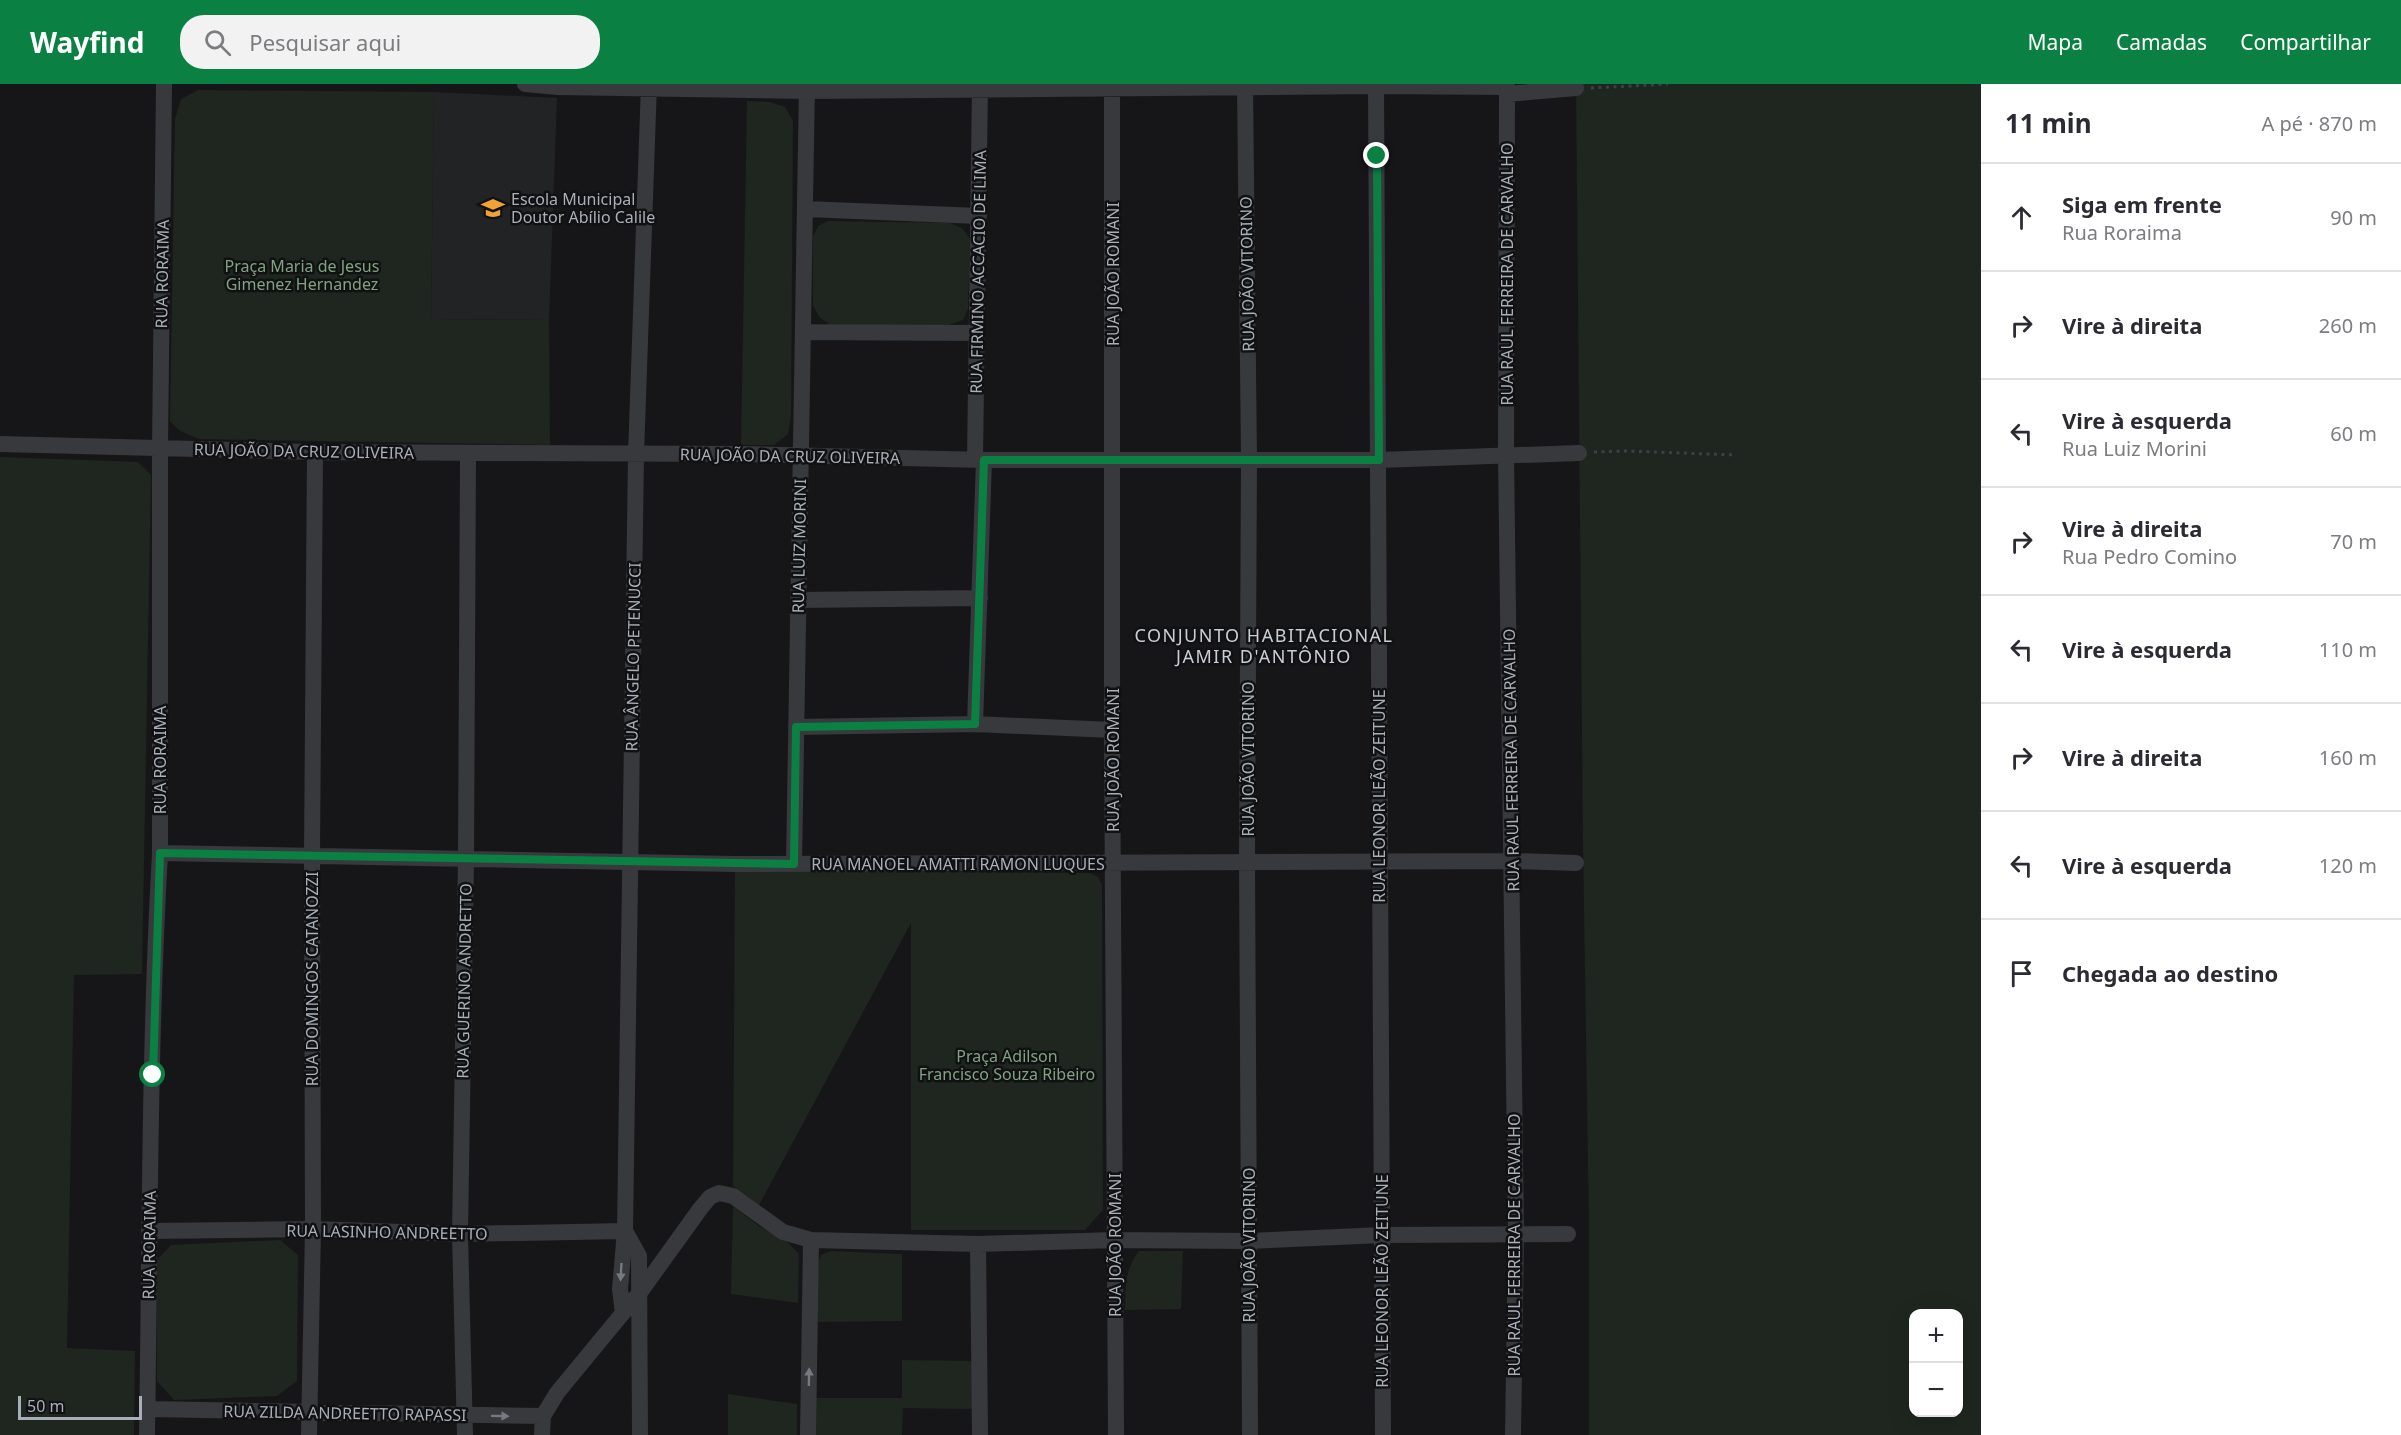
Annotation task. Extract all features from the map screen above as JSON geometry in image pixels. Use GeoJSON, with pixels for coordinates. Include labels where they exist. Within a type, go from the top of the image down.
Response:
{"type":"FeatureCollection","features":[{"type":"Feature","properties":{"kind":"street","name":"RUA RORAIMA"},"geometry":{"type":"LineString","coordinates":[[147,1435],[149,1232],[156,919],[160,853],[160,448],[164,84]]}},
{"type":"Feature","properties":{"kind":"street"},"geometry":{"type":"LineString","coordinates":[[525,84],[807,88],[1376,85],[1576,88]]}},
{"type":"Feature","properties":{"kind":"street","name":"RUA LEONOR LEÃO ZEITUNE"},"geometry":{"type":"LineString","coordinates":[[1376,85],[1383,1435]]}},
{"type":"Feature","properties":{"kind":"street","name":"RUA ÂNGELO PETENUCCI"},"geometry":{"type":"LineString","coordinates":[[622,1313],[620,1289],[625,1231],[636,455],[649,86]]}},
{"type":"Feature","properties":{"kind":"street","name":"RUA JOÃO ROMANI"},"geometry":{"type":"LineString","coordinates":[[1112,86],[1112,730],[1116,1435]]}},
{"type":"Feature","properties":{"kind":"street","name":"RUA JOÃO VITORINO"},"geometry":{"type":"LineString","coordinates":[[1245,86],[1249,459],[1247,862],[1250,1435]]}},
{"type":"Feature","properties":{"kind":"street","name":"RUA FIRMINO ACCACIO DE LIMA"},"geometry":{"type":"LineString","coordinates":[[975,724],[980,598],[977,333],[980,87]]}},
{"type":"Feature","properties":{"kind":"street","name":"RUA LUIZ MORINI"},"geometry":{"type":"LineString","coordinates":[[794,864],[807,88]]}},
{"type":"Feature","properties":{"kind":"street","name":"RUA RAUL FERREIRA DE CARVALHO"},"geometry":{"type":"LineString","coordinates":[[1507,88],[1506,455],[1516,1235],[1513,1435]]}},
{"type":"Feature","properties":{"kind":"street"},"geometry":{"type":"LineString","coordinates":[[805,209],[979,216]]}},
{"type":"Feature","properties":{"kind":"street"},"geometry":{"type":"LineString","coordinates":[[802,332],[977,333]]}},
{"type":"Feature","properties":{"kind":"street","name":"RUA JOÃO DA CRUZ OLIVEIRA"},"geometry":{"type":"LineString","coordinates":[[0,444],[315,452],[801,455],[979,460],[1379,460],[1579,453]]}},
{"type":"Feature","properties":{"kind":"street","name":"RUA DOMINGOS CATANOZZI"},"geometry":{"type":"LineString","coordinates":[[309,1435],[313,1229],[312,857],[315,452]]}},
{"type":"Feature","properties":{"kind":"street","name":"RUA GUERINO ANDRETTO"},"geometry":{"type":"LineString","coordinates":[[465,1435],[460,1234],[466,859],[468,454]]}},
{"type":"Feature","properties":{"kind":"street"},"geometry":{"type":"LineString","coordinates":[[798,600],[980,598]]}},
{"type":"Feature","properties":{"kind":"street"},"geometry":{"type":"LineString","coordinates":[[796,727],[975,724],[1112,730]]}},
{"type":"Feature","properties":{"kind":"street","name":"RUA MANOEL AMATTI RAMON LUQUES"},"geometry":{"type":"LineString","coordinates":[[160,853],[794,864],[1513,861],[1576,863]]}},
{"type":"Feature","properties":{"kind":"street"},"geometry":{"type":"LineString","coordinates":[[542,1435],[543,1416],[557,1393],[641,1291],[700,1209],[710,1197],[720,1194],[733,1196],[783,1232],[811,1240],[978,1244],[1115,1240],[1249,1241],[1382,1235],[1568,1234]]}},
{"type":"Feature","properties":{"kind":"street","name":"RUA LASINHO ANDREETTO"},"geometry":{"type":"LineString","coordinates":[[149,1232],[313,1229],[460,1234],[625,1231]]}},
{"type":"Feature","properties":{"kind":"street","name":"RUA ÂNGELO PETENUCCI"},"geometry":{"type":"LineString","coordinates":[[625,1231],[639,1256],[641,1291],[640,1435]]}},
{"type":"Feature","properties":{"kind":"street"},"geometry":{"type":"LineString","coordinates":[[808,1435],[811,1240]]}},
{"type":"Feature","properties":{"kind":"street"},"geometry":{"type":"LineString","coordinates":[[978,1244],[980,1435]]}},
{"type":"Feature","properties":{"kind":"street","name":"RUA ZILDA ANDREETTO RAPASSI"},"geometry":{"type":"LineString","coordinates":[[147,1409],[543,1416]]}},
{"type":"Feature","properties":{"kind":"path"},"geometry":{"type":"LineString","coordinates":[[1576,88],[1668,84]]}},
{"type":"Feature","properties":{"kind":"path"},"geometry":{"type":"LineString","coordinates":[[1579,453],[1626,451],[1736,455]]}},
{"type":"Feature","properties":{"kind":"shaded area","name":"Escola Municipal Doutor Abílio Calile"},"geometry":{"type":"Polygon","coordinates":[[[434,92],[557,98],[549,320],[431,319],[434,92]]]}},
{"type":"Feature","properties":{"kind":"green space"},"geometry":{"type":"Polygon","coordinates":[[[1576,84],[1981,84],[1981,1435],[1589,1435],[1589,1226],[1576,84]]]}},
{"type":"Feature","properties":{"kind":"green space","name":"Praça Maria de Jesus Gimenez Hernandez"},"geometry":{"type":"Polygon","coordinates":[[[198,90],[434,92],[431,319],[549,320],[550,445],[199,439],[180,431],[170,421],[175,119],[181,99],[198,90]]]}},
{"type":"Feature","properties":{"kind":"green space"},"geometry":{"type":"Polygon","coordinates":[[[747,101],[770,102],[785,107],[793,121],[791,416],[788,434],[774,445],[741,445],[747,101]]]}},
{"type":"Feature","properties":{"kind":"green space"},"geometry":{"type":"Polygon","coordinates":[[[828,221],[950,223],[962,228],[970,239],[968,309],[963,320],[945,326],[829,324],[819,317],[813,305],[813,237],[818,226],[828,221]]]}},
{"type":"Feature","properties":{"kind":"green space"},"geometry":{"type":"Polygon","coordinates":[[[0,457],[138,462],[151,475],[142,974],[74,975],[67,1348],[135,1351],[134,1435],[0,1435],[0,457]]]}},
{"type":"Feature","properties":{"kind":"green space","name":"Praça Adilson Francisco Souza Ribeiro"},"geometry":{"type":"Polygon","coordinates":[[[735,870],[1090,873],[1098,877],[1102,885],[1103,1210],[1085,1230],[911,1230],[911,923],[759,1205],[733,1186],[735,870]]]}},
{"type":"Feature","properties":{"kind":"green space"},"geometry":{"type":"Polygon","coordinates":[[[733,1206],[759,1226],[788,1243],[799,1254],[798,1303],[731,1294],[733,1206]]]}},
{"type":"Feature","properties":{"kind":"green space"},"geometry":{"type":"Polygon","coordinates":[[[280,1240],[298,1255],[297,1381],[277,1396],[174,1400],[157,1381],[157,1260],[171,1245],[280,1240]]]}},
{"type":"Feature","properties":{"kind":"green space"},"geometry":{"type":"Polygon","coordinates":[[[830,1251],[902,1254],[902,1321],[817,1322],[818,1263],[821,1255],[830,1251]]]}},
{"type":"Feature","properties":{"kind":"green space"},"geometry":{"type":"Polygon","coordinates":[[[1139,1251],[1183,1251],[1181,1309],[1125,1310],[1128,1272],[1139,1251]]]}},
{"type":"Feature","properties":{"kind":"green space"},"geometry":{"type":"Polygon","coordinates":[[[902,1360],[972,1361],[972,1409],[903,1408],[902,1435],[815,1435],[815,1398],[902,1398],[902,1360]]]}},
{"type":"Feature","properties":{"kind":"green space"},"geometry":{"type":"Polygon","coordinates":[[[728,1394],[797,1404],[797,1435],[728,1435],[728,1394]]]}},
{"type":"Feature","properties":{"kind":"place","name":"Escola Municipal Doutor Abílio Calile"},"geometry":{"type":"Point","coordinates":[493,208]}},
{"type":"Feature","properties":{"kind":"district","name":"CONJUNTO HABITACIONAL JAMIR D'ANTÔNIO"},"geometry":{"type":"Point","coordinates":[1264,645]}},
{"type":"Feature","properties":{"kind":"route"},"geometry":{"type":"LineString","coordinates":[[153,1075],[156,919],[160,853],[794,864],[796,727],[975,724],[984,460],[1379,460],[1377,156]]}}]}
